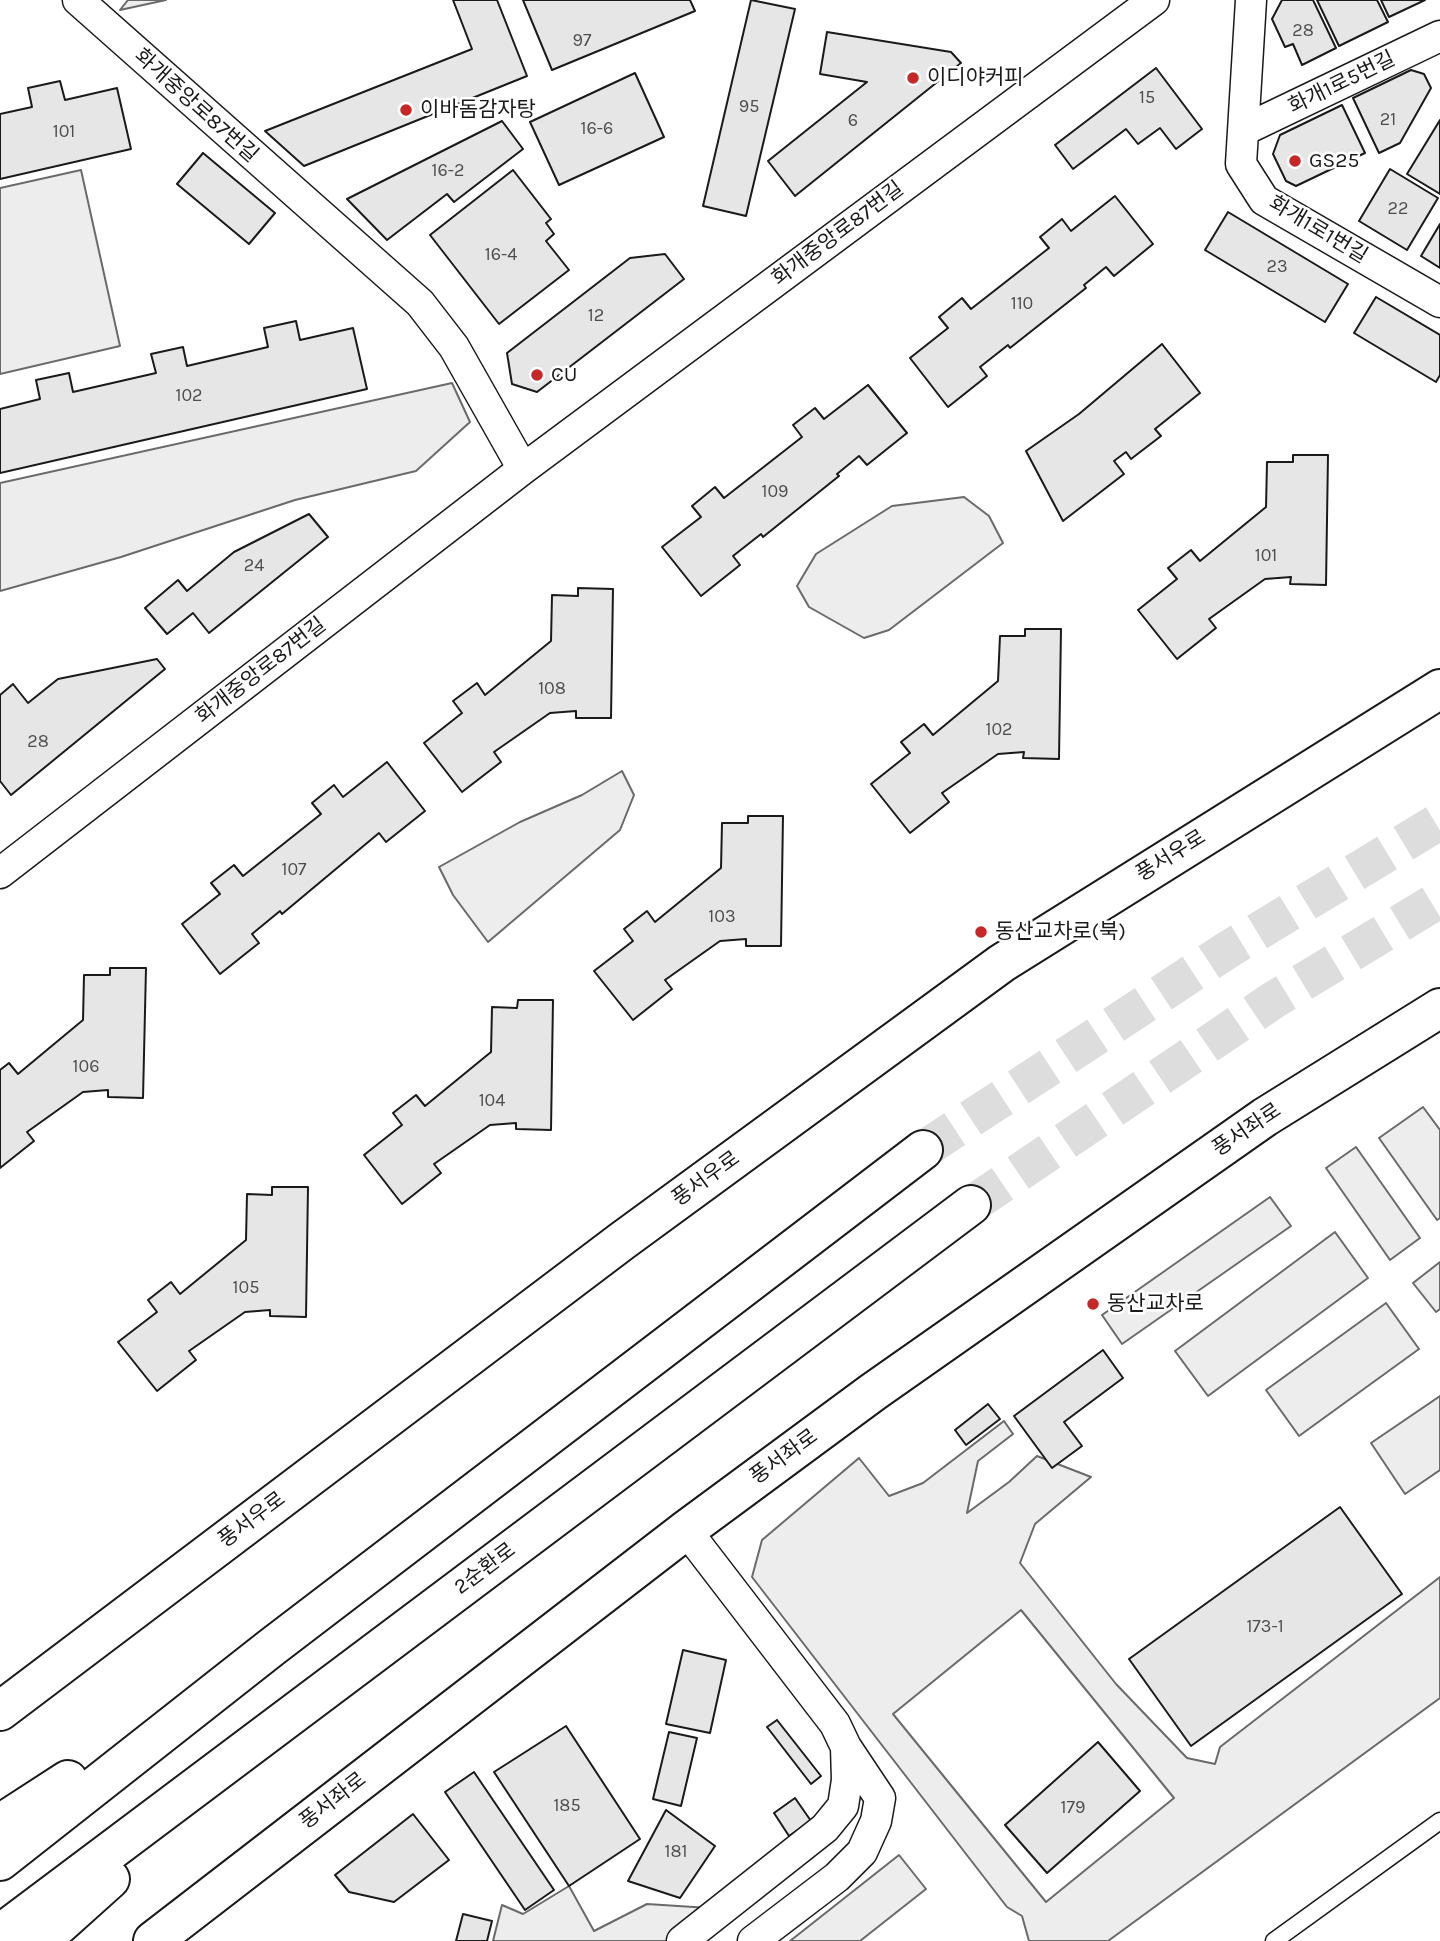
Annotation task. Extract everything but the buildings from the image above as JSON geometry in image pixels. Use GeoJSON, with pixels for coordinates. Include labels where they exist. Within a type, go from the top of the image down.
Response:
{"type":"FeatureCollection","features":[{"type":"Feature","properties":{"kind":"main road","name":"풍서우로"},"geometry":{"type":"LineString","coordinates":[[0,1711],[611,1249],[1002,963],[1440,689]]}},
{"type":"Feature","properties":{"kind":"main road","name":"풍서좌로"},"geometry":{"type":"LineString","coordinates":[[153,1941],[686,1530],[873,1392],[1265,1117],[1440,1008]]}},
{"type":"Feature","properties":{"kind":"main road"},"geometry":{"type":"LineString","coordinates":[[0,1861],[272,1647],[923,1150]]}},
{"type":"Feature","properties":{"kind":"main road","name":"2순환로"},"geometry":{"type":"LineString","coordinates":[[0,1934],[971,1205]]}},
{"type":"Feature","properties":{"kind":"main road"},"geometry":{"type":"LineString","coordinates":[[0,1824],[272,1647]]}},
{"type":"Feature","properties":{"kind":"main road"},"geometry":{"type":"LineString","coordinates":[[41,1941],[317,1695]]}},
{"type":"Feature","properties":{"kind":"street","name":"화개중앙로87번길"},"geometry":{"type":"LineString","coordinates":[[78,0],[420,303],[454,347],[523,469]]}},
{"type":"Feature","properties":{"kind":"street","name":"화개중앙로87번길"},"geometry":{"type":"LineString","coordinates":[[0,873],[523,469],[1154,0]]}},
{"type":"Feature","properties":{"kind":"street","name":"화개1로1번길"},"geometry":{"type":"LineString","coordinates":[[1251,0],[1241,164],[1264,200],[1440,302]]}},
{"type":"Feature","properties":{"kind":"street","name":"화개1로5번길"},"geometry":{"type":"LineString","coordinates":[[1244,130],[1440,36]]}},
{"type":"Feature","properties":{"kind":"street"},"geometry":{"type":"LineString","coordinates":[[686,1530],[835,1724],[846,1747],[880,1798],[876,1821],[862,1852],[837,1877],[753,1941]]}},
{"type":"Feature","properties":{"kind":"street"},"geometry":{"type":"LineString","coordinates":[[682,1941],[825,1828],[843,1806],[846,1747]]}},
{"type":"Feature","properties":{"kind":"lane"},"geometry":{"type":"LineString","coordinates":[[1275,1941],[1440,1821]]}},
{"type":"Feature","properties":{"kind":"shaded area"},"geometry":{"type":"Polygon","coordinates":[[[128,0],[166,0],[120,10],[128,0]]]}},
{"type":"Feature","properties":{"kind":"shaded area"},"geometry":{"type":"Polygon","coordinates":[[[81,170],[120,346],[0,374],[0,188],[81,170]]]}},
{"type":"Feature","properties":{"kind":"shaded area"},"geometry":{"type":"Polygon","coordinates":[[[452,383],[470,422],[416,471],[295,500],[121,557],[0,591],[0,483],[452,383]]]}},
{"type":"Feature","properties":{"kind":"shaded area"},"geometry":{"type":"Polygon","coordinates":[[[964,497],[989,516],[1003,543],[889,630],[864,638],[809,607],[797,586],[816,554],[892,506],[964,497]]]}},
{"type":"Feature","properties":{"kind":"shaded area"},"geometry":{"type":"Polygon","coordinates":[[[622,771],[634,795],[620,830],[488,942],[453,895],[439,867],[520,822],[582,795],[622,771]]]}},
{"type":"Feature","properties":{"kind":"shaded area"},"geometry":{"type":"Polygon","coordinates":[[[1423,1107],[1440,1130],[1440,1218],[1437,1220],[1379,1138],[1423,1107]]]}},
{"type":"Feature","properties":{"kind":"shaded area"},"geometry":{"type":"Polygon","coordinates":[[[1356,1147],[1420,1238],[1390,1260],[1326,1168],[1356,1147]]]}},
{"type":"Feature","properties":{"kind":"shaded area"},"geometry":{"type":"Polygon","coordinates":[[[1270,1197],[1291,1226],[1122,1344],[1102,1315],[1270,1197]]]}},
{"type":"Feature","properties":{"kind":"shaded area"},"geometry":{"type":"Polygon","coordinates":[[[1335,1232],[1368,1278],[1208,1396],[1175,1351],[1335,1232]]]}},
{"type":"Feature","properties":{"kind":"shaded area"},"geometry":{"type":"Polygon","coordinates":[[[1440,1262],[1440,1309],[1436,1312],[1413,1283],[1440,1262]]]}},
{"type":"Feature","properties":{"kind":"shaded area"},"geometry":{"type":"Polygon","coordinates":[[[1386,1303],[1419,1349],[1299,1436],[1266,1390],[1386,1303]]]}},
{"type":"Feature","properties":{"kind":"shaded area"},"geometry":{"type":"Polygon","coordinates":[[[1440,1396],[1440,1470],[1405,1494],[1371,1443],[1440,1396]]]}},
{"type":"Feature","properties":{"kind":"shaded area"},"geometry":{"type":"Polygon","coordinates":[[[1004,1421],[1013,1434],[978,1461],[967,1513],[1009,1482],[1037,1456],[1091,1477],[1035,1524],[1020,1563],[1116,1684],[1187,1758],[1215,1764],[1220,1747],[1440,1577],[1440,1698],[1108,1941],[1029,1941],[1022,1916],[1007,1907],[752,1577],[762,1540],[859,1458],[889,1496],[923,1483],[1004,1421]],[[1021,1610],[893,1714],[1046,1902],[1174,1798],[1021,1610]]]}},
{"type":"Feature","properties":{"kind":"shaded area"},"geometry":{"type":"Polygon","coordinates":[[[899,1855],[926,1889],[860,1941],[790,1941],[899,1855]]]}},
{"type":"Feature","properties":{"kind":"shaded area"},"geometry":{"type":"Polygon","coordinates":[[[569,1886],[594,1931],[647,1904],[709,1908],[666,1941],[493,1941],[502,1905],[523,1914],[569,1886]]]}},
{"type":"Feature","properties":{"kind":"tunnel"},"geometry":{"type":"LineString","coordinates":[[923,1150],[1229,949],[1440,821]]}},
{"type":"Feature","properties":{"kind":"tunnel"},"geometry":{"type":"LineString","coordinates":[[971,1205],[1275,999],[1440,899]]}},
{"type":"Feature","properties":{"kind":"place","name":"이디야커피"},"geometry":{"type":"Point","coordinates":[913,78]}},
{"type":"Feature","properties":{"kind":"place","name":"이바돔감자탕"},"geometry":{"type":"Point","coordinates":[406,110]}},
{"type":"Feature","properties":{"kind":"place","name":"GS25"},"geometry":{"type":"Point","coordinates":[1295,161]}},
{"type":"Feature","properties":{"kind":"place","name":"CU"},"geometry":{"type":"Point","coordinates":[537,375]}},
{"type":"Feature","properties":{"kind":"place","name":"동산교차로(북)"},"geometry":{"type":"Point","coordinates":[981,932]}},
{"type":"Feature","properties":{"kind":"place","name":"동산교차로"},"geometry":{"type":"Point","coordinates":[1093,1304]}}]}
